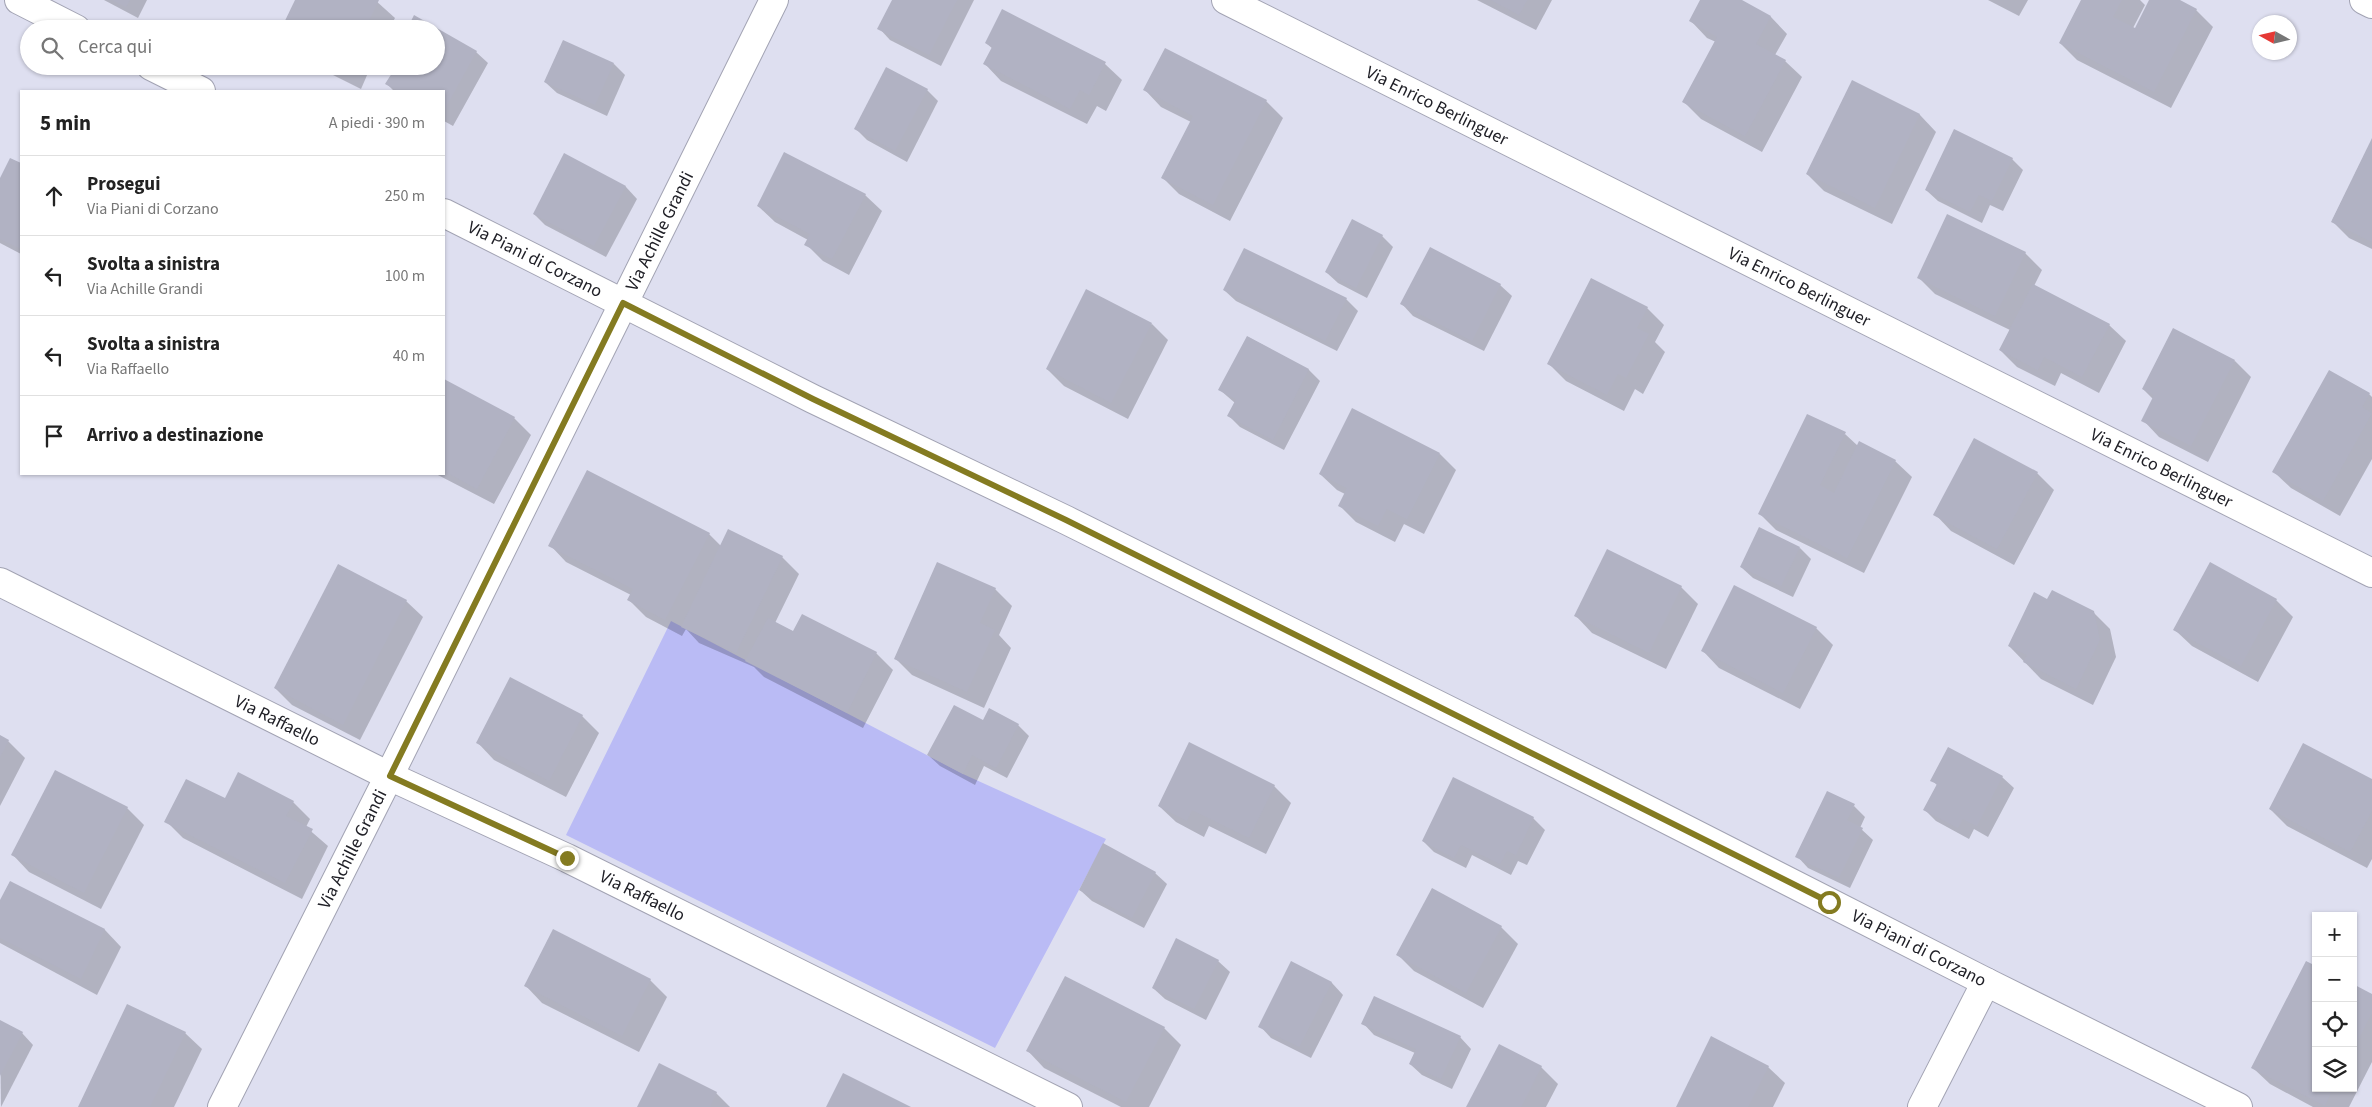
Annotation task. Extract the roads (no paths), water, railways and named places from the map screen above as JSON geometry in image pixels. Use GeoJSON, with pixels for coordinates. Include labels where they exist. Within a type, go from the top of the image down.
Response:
{"type":"FeatureCollection","features":[{"type":"Feature","properties":{"kind":"street"},"geometry":{"type":"LineString","coordinates":[[19,0],[58,20]]}},
{"type":"Feature","properties":{"kind":"street","name":"Via Achille Grandi"},"geometry":{"type":"LineString","coordinates":[[222,1107],[390,776],[774,0]]}},
{"type":"Feature","properties":{"kind":"street","name":"Via Enrico Berlinguer"},"geometry":{"type":"LineString","coordinates":[[1226,0],[2372,573]]}},
{"type":"Feature","properties":{"kind":"street"},"geometry":{"type":"LineString","coordinates":[[2364,0],[2372,4]]}},
{"type":"Feature","properties":{"kind":"street"},"geometry":{"type":"LineString","coordinates":[[169,75],[199,90]]}},
{"type":"Feature","properties":{"kind":"street","name":"Via Piani di Corzano"},"geometry":{"type":"LineString","coordinates":[[445,214],[813,399],[1066,520],[1595,783],[1986,982],[2238,1107]]}},
{"type":"Feature","properties":{"kind":"street","name":"Via Raffaello"},"geometry":{"type":"LineString","coordinates":[[0,582],[390,776],[567,858],[1068,1107]]}},
{"type":"Feature","properties":{"kind":"street"},"geometry":{"type":"LineString","coordinates":[[1922,1107],[1986,982]]}}]}
